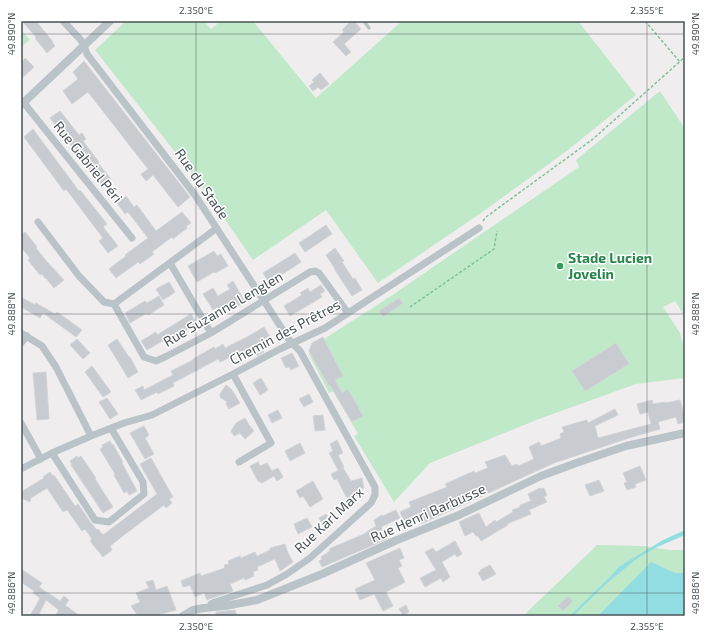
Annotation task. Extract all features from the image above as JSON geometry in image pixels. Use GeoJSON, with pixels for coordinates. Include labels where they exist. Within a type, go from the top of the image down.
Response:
{"type":"FeatureCollection","features":[{"type":"Feature","properties":{"kind":"street","name":"Rue du Stade"},"geometry":{"type":"LineString","coordinates":[[63,21],[84,45],[86,54],[186,182],[263,301],[290,341],[293,343]]}},
{"type":"Feature","properties":{"kind":"street"},"geometry":{"type":"LineString","coordinates":[[23,104],[110,21]]}},
{"type":"Feature","properties":{"kind":"street","name":"Rue Gabriel Péri"},"geometry":{"type":"LineString","coordinates":[[23,104],[28,108],[132,238]]}},
{"type":"Feature","properties":{"kind":"street"},"geometry":{"type":"LineString","coordinates":[[38,222],[79,276],[104,302],[114,304],[217,228]]}},
{"type":"Feature","properties":{"kind":"street","name":"Chemin des Prêtres"},"geometry":{"type":"LineString","coordinates":[[21,469],[52,453],[91,436],[124,423],[152,415],[325,328],[479,228]]}},
{"type":"Feature","properties":{"kind":"street"},"geometry":{"type":"LineString","coordinates":[[170,263],[211,333]]}},
{"type":"Feature","properties":{"kind":"street","name":"Rue Suzanne Lenglen"},"geometry":{"type":"LineString","coordinates":[[114,304],[144,358],[156,361],[165,358],[211,333],[310,272],[314,271],[319,273],[348,313]]}},
{"type":"Feature","properties":{"kind":"street"},"geometry":{"type":"LineString","coordinates":[[21,343],[24,334],[42,346],[56,367],[91,436]]}},
{"type":"Feature","properties":{"kind":"street","name":"Rue Karl Marx"},"geometry":{"type":"LineString","coordinates":[[211,607],[211,604],[215,602],[266,585],[287,574],[310,558],[370,503],[376,494],[375,487],[300,351],[293,343]]}},
{"type":"Feature","properties":{"kind":"street"},"geometry":{"type":"LineString","coordinates":[[233,374],[271,443],[239,462]]}},
{"type":"Feature","properties":{"kind":"street"},"geometry":{"type":"LineString","coordinates":[[21,423],[41,459]]}},
{"type":"Feature","properties":{"kind":"street"},"geometry":{"type":"LineString","coordinates":[[52,453],[95,520],[109,522],[144,494],[143,482],[111,428]]}},
{"type":"Feature","properties":{"kind":"street","name":"Rue Henri Barbusse"},"geometry":{"type":"LineString","coordinates":[[183,616],[193,610],[257,600],[322,574],[541,476],[626,446],[685,433]]}},
{"type":"Feature","properties":{"kind":"lane"},"geometry":{"type":"LineString","coordinates":[[364,21],[369,28]]}},
{"type":"Feature","properties":{"kind":"path"},"geometry":{"type":"LineString","coordinates":[[645,21],[680,62]]}},
{"type":"Feature","properties":{"kind":"path"},"geometry":{"type":"LineString","coordinates":[[479,228],[486,217],[593,139],[685,57]]}},
{"type":"Feature","properties":{"kind":"path"},"geometry":{"type":"LineString","coordinates":[[410,307],[494,249],[497,231]]}},
{"type":"Feature","properties":{"kind":"green space"},"geometry":{"type":"Polygon","coordinates":[[[126,21],[204,21],[211,29],[221,21],[253,21],[316,98],[402,21],[578,21],[636,95],[568,150],[481,213],[378,283],[326,210],[253,260],[201,185],[95,50],[126,21]]]}},
{"type":"Feature","properties":{"kind":"green space"},"geometry":{"type":"Polygon","coordinates":[[[21,30],[30,40],[21,47],[21,30]]]}},
{"type":"Feature","properties":{"kind":"green space","name":"Stade Lucien Jovelin"},"geometry":{"type":"Polygon","coordinates":[[[660,91],[685,129],[685,317],[675,301],[663,307],[680,333],[685,352],[685,378],[636,384],[539,419],[430,463],[394,502],[354,436],[358,434],[333,391],[329,393],[309,354],[313,344],[324,339],[388,298],[579,167],[576,160],[660,91]]]}},
{"type":"Feature","properties":{"kind":"green space"},"geometry":{"type":"Polygon","coordinates":[[[597,545],[644,546],[669,550],[685,550],[685,616],[523,616],[597,545]]]}},
{"type":"Feature","properties":{"kind":"water"},"geometry":{"type":"Polygon","coordinates":[[[685,530],[685,535],[655,548],[635,560],[606,584],[573,616],[570,616],[620,566],[663,540],[685,530]]]}},
{"type":"Feature","properties":{"kind":"water"},"geometry":{"type":"Polygon","coordinates":[[[651,562],[675,573],[685,573],[685,616],[598,616],[651,562]]]}},
{"type":"Feature","properties":{"kind":"building"},"geometry":{"type":"Polygon","coordinates":[[[22,21],[36,21],[55,46],[47,53],[22,21]]]}},
{"type":"Feature","properties":{"kind":"building"},"geometry":{"type":"Polygon","coordinates":[[[351,21],[354,21],[361,29],[344,44],[351,52],[346,56],[333,42],[344,32],[342,30],[351,21]]]}},
{"type":"Feature","properties":{"kind":"building"},"geometry":{"type":"Polygon","coordinates":[[[25,58],[34,67],[21,79],[21,63],[25,58]]]}},
{"type":"Feature","properties":{"kind":"building"},"geometry":{"type":"Polygon","coordinates":[[[84,61],[190,197],[178,207],[153,175],[146,181],[141,174],[148,169],[88,92],[72,104],[63,91],[78,79],[73,72],[84,61]]]}},
{"type":"Feature","properties":{"kind":"building"},"geometry":{"type":"Polygon","coordinates":[[[320,73],[329,84],[321,90],[318,87],[313,91],[309,86],[314,82],[312,80],[320,73]]]}},
{"type":"Feature","properties":{"kind":"building"},"geometry":{"type":"Polygon","coordinates":[[[60,111],[79,135],[82,133],[86,139],[83,141],[111,179],[102,186],[50,118],[60,111]]]}},
{"type":"Feature","properties":{"kind":"building"},"geometry":{"type":"Polygon","coordinates":[[[33,129],[79,191],[80,190],[107,224],[103,227],[118,246],[108,253],[99,241],[103,238],[66,189],[64,191],[24,137],[33,129]]]}},
{"type":"Feature","properties":{"kind":"building"},"geometry":{"type":"Polygon","coordinates":[[[126,196],[134,207],[137,205],[156,231],[182,212],[191,223],[173,239],[172,237],[152,252],[154,254],[140,264],[138,262],[116,278],[109,269],[148,238],[128,212],[125,214],[117,203],[126,196]]]}},
{"type":"Feature","properties":{"kind":"building"},"geometry":{"type":"Polygon","coordinates":[[[326,225],[332,234],[305,252],[299,243],[326,225]]]}},
{"type":"Feature","properties":{"kind":"building"},"geometry":{"type":"Polygon","coordinates":[[[25,232],[48,263],[64,280],[54,288],[42,274],[40,275],[28,260],[30,258],[21,247],[21,235],[25,232]]]}},
{"type":"Feature","properties":{"kind":"building"},"geometry":{"type":"Polygon","coordinates":[[[335,248],[344,261],[342,262],[353,279],[355,278],[362,290],[352,296],[326,255],[335,248]]]}},
{"type":"Feature","properties":{"kind":"building"},"geometry":{"type":"Polygon","coordinates":[[[214,251],[217,256],[221,254],[228,266],[197,282],[188,266],[214,251]]]}},
{"type":"Feature","properties":{"kind":"building"},"geometry":{"type":"Polygon","coordinates":[[[295,253],[301,262],[269,283],[263,273],[295,253]]]}},
{"type":"Feature","properties":{"kind":"building"},"geometry":{"type":"Polygon","coordinates":[[[233,281],[245,302],[236,307],[233,302],[219,311],[217,307],[213,310],[203,294],[213,288],[218,296],[230,289],[227,285],[233,281]]]}},
{"type":"Feature","properties":{"kind":"building"},"geometry":{"type":"Polygon","coordinates":[[[169,282],[175,292],[163,300],[156,289],[169,282]]]}},
{"type":"Feature","properties":{"kind":"building"},"geometry":{"type":"Polygon","coordinates":[[[321,285],[325,291],[320,294],[322,297],[290,316],[284,306],[302,295],[300,293],[308,288],[310,292],[321,285]]]}},
{"type":"Feature","properties":{"kind":"building"},"geometry":{"type":"Polygon","coordinates":[[[159,296],[164,305],[148,315],[147,313],[130,323],[125,313],[145,301],[147,303],[159,296]]]}},
{"type":"Feature","properties":{"kind":"building"},"geometry":{"type":"Polygon","coordinates":[[[21,297],[35,305],[36,303],[55,314],[57,312],[82,330],[76,337],[43,313],[40,318],[21,307],[21,297]]]}},
{"type":"Feature","properties":{"kind":"building"},"geometry":{"type":"Polygon","coordinates":[[[399,298],[403,303],[383,317],[379,311],[399,298]]]}},
{"type":"Feature","properties":{"kind":"building"},"geometry":{"type":"Polygon","coordinates":[[[191,314],[197,324],[165,343],[164,340],[147,350],[141,341],[156,332],[157,335],[191,314]]]}},
{"type":"Feature","properties":{"kind":"building"},"geometry":{"type":"Polygon","coordinates":[[[264,327],[271,338],[259,345],[264,352],[257,356],[252,347],[220,362],[218,359],[173,383],[174,386],[141,400],[135,390],[143,386],[144,390],[173,375],[171,371],[214,347],[215,349],[223,344],[225,348],[264,327]]]}},
{"type":"Feature","properties":{"kind":"building"},"geometry":{"type":"Polygon","coordinates":[[[323,337],[343,376],[335,380],[342,393],[348,389],[363,416],[352,422],[309,351],[312,343],[323,337]]]}},
{"type":"Feature","properties":{"kind":"building"},"geometry":{"type":"Polygon","coordinates":[[[77,339],[90,353],[83,359],[70,345],[77,339]]]}},
{"type":"Feature","properties":{"kind":"building"},"geometry":{"type":"Polygon","coordinates":[[[117,339],[130,357],[138,372],[128,378],[108,345],[117,339]]]}},
{"type":"Feature","properties":{"kind":"building"},"geometry":{"type":"Polygon","coordinates":[[[616,343],[629,364],[585,391],[572,371],[616,343]]]}},
{"type":"Feature","properties":{"kind":"building"},"geometry":{"type":"Polygon","coordinates":[[[292,353],[299,366],[291,370],[289,367],[286,368],[281,358],[292,353]]]}},
{"type":"Feature","properties":{"kind":"building"},"geometry":{"type":"Polygon","coordinates":[[[92,366],[111,392],[103,397],[85,372],[92,366]]]}},
{"type":"Feature","properties":{"kind":"building"},"geometry":{"type":"Polygon","coordinates":[[[46,372],[49,419],[37,420],[33,373],[46,372]]]}},
{"type":"Feature","properties":{"kind":"building"},"geometry":{"type":"Polygon","coordinates":[[[261,378],[268,390],[260,395],[253,383],[261,378]]]}},
{"type":"Feature","properties":{"kind":"building"},"geometry":{"type":"Polygon","coordinates":[[[226,385],[232,390],[240,403],[229,409],[226,404],[227,402],[220,397],[220,394],[226,385]]]}},
{"type":"Feature","properties":{"kind":"building"},"geometry":{"type":"Polygon","coordinates":[[[309,394],[313,402],[304,407],[299,399],[309,394]]]}},
{"type":"Feature","properties":{"kind":"building"},"geometry":{"type":"Polygon","coordinates":[[[107,398],[118,414],[110,419],[99,402],[107,398]]]}},
{"type":"Feature","properties":{"kind":"building"},"geometry":{"type":"Polygon","coordinates":[[[652,400],[653,404],[680,400],[685,416],[685,422],[678,424],[676,417],[658,422],[660,429],[554,463],[421,524],[419,520],[406,526],[400,512],[411,507],[409,502],[447,487],[445,484],[474,471],[475,473],[488,468],[485,462],[505,455],[512,466],[517,464],[518,466],[534,459],[529,447],[539,442],[541,446],[561,438],[560,434],[564,432],[562,427],[587,420],[588,423],[615,409],[618,415],[595,426],[598,438],[651,424],[648,412],[640,414],[637,404],[652,400]]]}},
{"type":"Feature","properties":{"kind":"building"},"geometry":{"type":"Polygon","coordinates":[[[278,410],[282,418],[272,423],[268,415],[278,410]]]}},
{"type":"Feature","properties":{"kind":"building"},"geometry":{"type":"Polygon","coordinates":[[[323,415],[325,430],[315,431],[313,416],[323,415]]]}},
{"type":"Feature","properties":{"kind":"building"},"geometry":{"type":"Polygon","coordinates":[[[245,418],[254,431],[245,439],[240,433],[234,436],[231,431],[236,423],[245,418]]]}},
{"type":"Feature","properties":{"kind":"building"},"geometry":{"type":"Polygon","coordinates":[[[144,426],[149,435],[145,438],[154,454],[145,459],[130,433],[144,426]]]}},
{"type":"Feature","properties":{"kind":"building"},"geometry":{"type":"Polygon","coordinates":[[[337,440],[343,453],[338,455],[344,467],[338,470],[329,453],[333,451],[330,444],[337,440]]]}},
{"type":"Feature","properties":{"kind":"building"},"geometry":{"type":"Polygon","coordinates":[[[110,441],[123,462],[122,463],[137,491],[129,495],[127,491],[124,493],[100,449],[103,447],[102,445],[110,441]]]}},
{"type":"Feature","properties":{"kind":"building"},"geometry":{"type":"Polygon","coordinates":[[[300,443],[305,453],[290,461],[285,451],[300,443]]]}},
{"type":"Feature","properties":{"kind":"building"},"geometry":{"type":"Polygon","coordinates":[[[77,456],[78,458],[81,456],[113,507],[103,513],[71,465],[70,461],[77,456]]]}},
{"type":"Feature","properties":{"kind":"building"},"geometry":{"type":"Polygon","coordinates":[[[151,458],[173,497],[169,499],[172,503],[166,508],[164,505],[124,535],[110,546],[112,550],[103,557],[90,541],[92,539],[85,529],[82,531],[68,511],[66,510],[63,512],[47,488],[31,498],[30,502],[21,498],[21,492],[44,478],[43,477],[50,472],[53,476],[54,475],[75,506],[78,504],[91,523],[103,535],[157,494],[140,464],[151,458]]]}},
{"type":"Feature","properties":{"kind":"building"},"geometry":{"type":"Polygon","coordinates":[[[258,462],[260,466],[267,463],[272,471],[278,468],[283,477],[277,481],[274,476],[262,483],[258,481],[250,466],[258,462]]]}},
{"type":"Feature","properties":{"kind":"building"},"geometry":{"type":"Polygon","coordinates":[[[640,466],[646,480],[635,484],[636,487],[627,490],[624,483],[627,482],[623,473],[640,466]]]}},
{"type":"Feature","properties":{"kind":"building"},"geometry":{"type":"Polygon","coordinates":[[[343,468],[351,481],[362,478],[364,488],[358,491],[359,494],[348,500],[337,479],[334,480],[331,474],[343,468]]]}},
{"type":"Feature","properties":{"kind":"building"},"geometry":{"type":"Polygon","coordinates":[[[599,480],[604,491],[590,496],[585,485],[599,480]]]}},
{"type":"Feature","properties":{"kind":"building"},"geometry":{"type":"Polygon","coordinates":[[[313,481],[323,499],[310,507],[303,496],[300,498],[296,491],[313,481]]]}},
{"type":"Feature","properties":{"kind":"building"},"geometry":{"type":"Polygon","coordinates":[[[540,488],[544,488],[547,495],[544,497],[547,502],[529,510],[531,514],[507,524],[508,525],[481,541],[473,532],[465,536],[459,522],[479,513],[486,527],[495,520],[496,522],[513,512],[512,510],[520,507],[520,505],[531,501],[528,494],[540,488]]]}},
{"type":"Feature","properties":{"kind":"building"},"geometry":{"type":"Polygon","coordinates":[[[396,510],[400,518],[381,527],[387,539],[322,567],[319,561],[322,559],[321,557],[330,551],[329,549],[364,534],[376,526],[374,520],[382,515],[383,516],[396,510]]]}},
{"type":"Feature","properties":{"kind":"building"},"geometry":{"type":"Polygon","coordinates":[[[326,514],[333,525],[325,529],[319,518],[326,514]]]}},
{"type":"Feature","properties":{"kind":"building"},"geometry":{"type":"Polygon","coordinates":[[[307,518],[312,527],[298,534],[294,524],[307,518]]]}},
{"type":"Feature","properties":{"kind":"building"},"geometry":{"type":"Polygon","coordinates":[[[455,541],[462,554],[457,557],[455,554],[442,562],[450,577],[443,582],[441,578],[425,587],[420,578],[436,570],[425,552],[433,548],[436,552],[455,541]]]}},
{"type":"Feature","properties":{"kind":"building"},"geometry":{"type":"Polygon","coordinates":[[[285,544],[293,562],[280,571],[275,559],[257,567],[258,570],[253,572],[254,576],[245,580],[244,578],[230,584],[233,591],[207,600],[204,593],[195,597],[190,585],[183,587],[181,581],[200,573],[201,576],[225,568],[224,565],[229,564],[228,561],[240,556],[241,558],[255,552],[257,556],[270,550],[270,548],[285,544]]]}},
{"type":"Feature","properties":{"kind":"building"},"geometry":{"type":"Polygon","coordinates":[[[400,548],[404,558],[399,560],[402,566],[398,568],[405,582],[386,592],[393,606],[383,611],[374,594],[360,600],[355,589],[375,580],[366,563],[400,548]]]}},
{"type":"Feature","properties":{"kind":"building"},"geometry":{"type":"Polygon","coordinates":[[[490,565],[496,574],[483,581],[478,573],[481,571],[480,570],[490,565]]]}},
{"type":"Feature","properties":{"kind":"building"},"geometry":{"type":"Polygon","coordinates":[[[21,569],[42,583],[39,587],[60,601],[64,596],[69,600],[65,605],[80,616],[55,616],[59,610],[46,600],[38,616],[30,616],[40,598],[33,593],[34,591],[21,582],[21,569]]]}},
{"type":"Feature","properties":{"kind":"building"},"geometry":{"type":"Polygon","coordinates":[[[153,580],[156,590],[167,586],[176,610],[153,616],[138,616],[131,606],[140,602],[136,593],[149,588],[146,582],[153,580]]]}},
{"type":"Feature","properties":{"kind":"building"},"geometry":{"type":"Polygon","coordinates":[[[568,596],[573,601],[563,611],[558,606],[568,596]]]}},
{"type":"Feature","properties":{"kind":"building"},"geometry":{"type":"Polygon","coordinates":[[[406,605],[409,612],[403,615],[399,609],[406,605]]]}},
{"type":"Feature","properties":{"kind":"building"},"geometry":{"type":"Polygon","coordinates":[[[235,610],[237,616],[216,616],[216,612],[235,610]]]}},
{"type":"Feature","properties":{"kind":"place","name":"Stade Lucien Jovelin"},"geometry":{"type":"Point","coordinates":[560,266]}}]}
